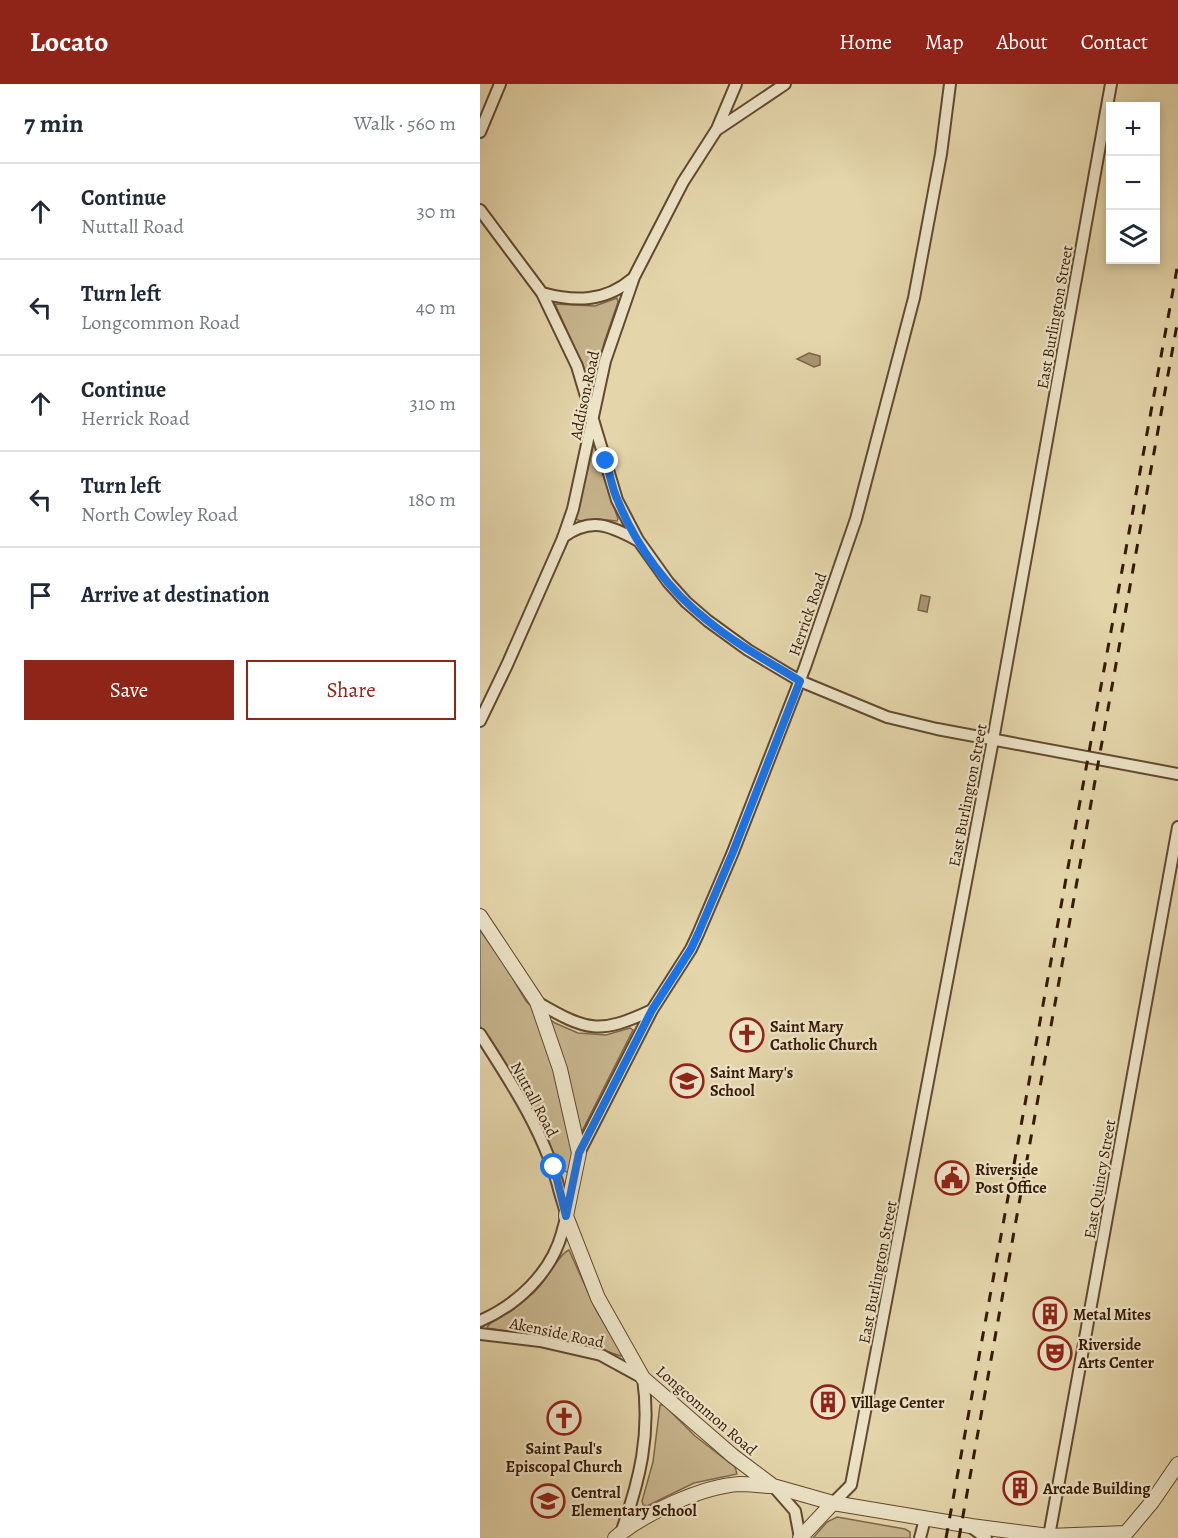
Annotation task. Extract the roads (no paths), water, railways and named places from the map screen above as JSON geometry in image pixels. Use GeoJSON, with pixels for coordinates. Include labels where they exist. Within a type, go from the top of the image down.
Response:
{"type":"FeatureCollection","features":[{"type":"Feature","properties":{"kind":"street"},"geometry":{"type":"LineString","coordinates":[[480,132],[500,84]]}},
{"type":"Feature","properties":{"kind":"street","name":"Addison Road"},"geometry":{"type":"LineString","coordinates":[[480,721],[563,538],[573,509],[605,362],[634,277],[683,182],[717,129],[736,84]]}},
{"type":"Feature","properties":{"kind":"street"},"geometry":{"type":"LineString","coordinates":[[717,129],[785,84]]}},
{"type":"Feature","properties":{"kind":"street","name":"Herrick Road"},"geometry":{"type":"LineString","coordinates":[[579,1153],[652,1010],[691,949],[733,852],[800,681],[856,519],[914,298],[941,154],[950,84]]}},
{"type":"Feature","properties":{"kind":"street","name":"East Burlington Street"},"geometry":{"type":"LineString","coordinates":[[833,1503],[852,1485],[993,740],[1111,84]]}},
{"type":"Feature","properties":{"kind":"street"},"geometry":{"type":"LineString","coordinates":[[480,210],[542,293],[577,366],[617,500],[638,540],[668,582],[708,621],[748,650],[800,681],[887,717],[993,740],[1178,774]]}},
{"type":"Feature","properties":{"kind":"street"},"geometry":{"type":"LineString","coordinates":[[542,293],[558,297],[586,299],[604,296],[620,289],[634,277]]}},
{"type":"Feature","properties":{"kind":"street"},"geometry":{"type":"LineString","coordinates":[[563,538],[576,528],[605,525],[638,540]]}},
{"type":"Feature","properties":{"kind":"street","name":"East Quincy Street"},"geometry":{"type":"LineString","coordinates":[[1049,1536],[1178,827]]}},
{"type":"Feature","properties":{"kind":"street"},"geometry":{"type":"LineString","coordinates":[[480,916],[537,1002],[560,1069],[579,1153],[566,1216]]}},
{"type":"Feature","properties":{"kind":"street"},"geometry":{"type":"LineString","coordinates":[[537,1002],[569,1021],[598,1028],[624,1023],[652,1010]]}},
{"type":"Feature","properties":{"kind":"street","name":"Nuttall Road"},"geometry":{"type":"LineString","coordinates":[[480,1034],[517,1092],[554,1167],[566,1216]]}},
{"type":"Feature","properties":{"kind":"street","name":"Longcommon Road"},"geometry":{"type":"LineString","coordinates":[[566,1216],[598,1298],[643,1378],[733,1456],[773,1486],[833,1503],[925,1520],[1049,1536],[1126,1535]]}},
{"type":"Feature","properties":{"kind":"street","name":"Akenside Road"},"geometry":{"type":"LineString","coordinates":[[480,1321],[502,1309],[532,1285],[553,1256],[566,1216]]}},
{"type":"Feature","properties":{"kind":"street","name":"Akenside Road"},"geometry":{"type":"LineString","coordinates":[[480,1334],[540,1341],[601,1355],[643,1378]]}},
{"type":"Feature","properties":{"kind":"street"},"geometry":{"type":"LineString","coordinates":[[618,1535],[639,1478],[644,1451],[647,1404],[643,1378]]}},
{"type":"Feature","properties":{"kind":"street"},"geometry":{"type":"LineString","coordinates":[[1126,1535],[1178,1464]]}},
{"type":"Feature","properties":{"kind":"street"},"geometry":{"type":"LineString","coordinates":[[618,1535],[668,1506],[710,1490],[740,1484],[773,1486],[795,1511],[800,1538]]}},
{"type":"Feature","properties":{"kind":"street"},"geometry":{"type":"LineString","coordinates":[[800,1538],[833,1503]]}},
{"type":"Feature","properties":{"kind":"street"},"geometry":{"type":"LineString","coordinates":[[920,1538],[925,1520]]}},
{"type":"Feature","properties":{"kind":"street"},"geometry":{"type":"LineString","coordinates":[[971,1526],[986,1538]]}},
{"type":"Feature","properties":{"kind":"railway"},"geometry":{"type":"LineString","coordinates":[[946,1538],[1178,263]]}},
{"type":"Feature","properties":{"kind":"railway"},"geometry":{"type":"LineString","coordinates":[[959,1538],[1178,319]]}},
{"type":"Feature","properties":{"kind":"place","name":"Saint Mary Catholic Church"},"geometry":{"type":"Point","coordinates":[747,1035]}},
{"type":"Feature","properties":{"kind":"place","name":"Saint Mary's School"},"geometry":{"type":"Point","coordinates":[687,1081]}},
{"type":"Feature","properties":{"kind":"place","name":"Riverside Post Office"},"geometry":{"type":"Point","coordinates":[952,1178]}},
{"type":"Feature","properties":{"kind":"place","name":"Metal Mites"},"geometry":{"type":"Point","coordinates":[1050,1314]}},
{"type":"Feature","properties":{"kind":"place","name":"Riverside Arts Center"},"geometry":{"type":"Point","coordinates":[1055,1353]}},
{"type":"Feature","properties":{"kind":"place","name":"Village Center"},"geometry":{"type":"Point","coordinates":[828,1402]}},
{"type":"Feature","properties":{"kind":"place","name":"Saint Paul's Episcopal Church"},"geometry":{"type":"Point","coordinates":[564,1418]}},
{"type":"Feature","properties":{"kind":"place","name":"Arcade Building"},"geometry":{"type":"Point","coordinates":[1020,1488]}},
{"type":"Feature","properties":{"kind":"place","name":"Central Elementary School"},"geometry":{"type":"Point","coordinates":[548,1501]}}]}
